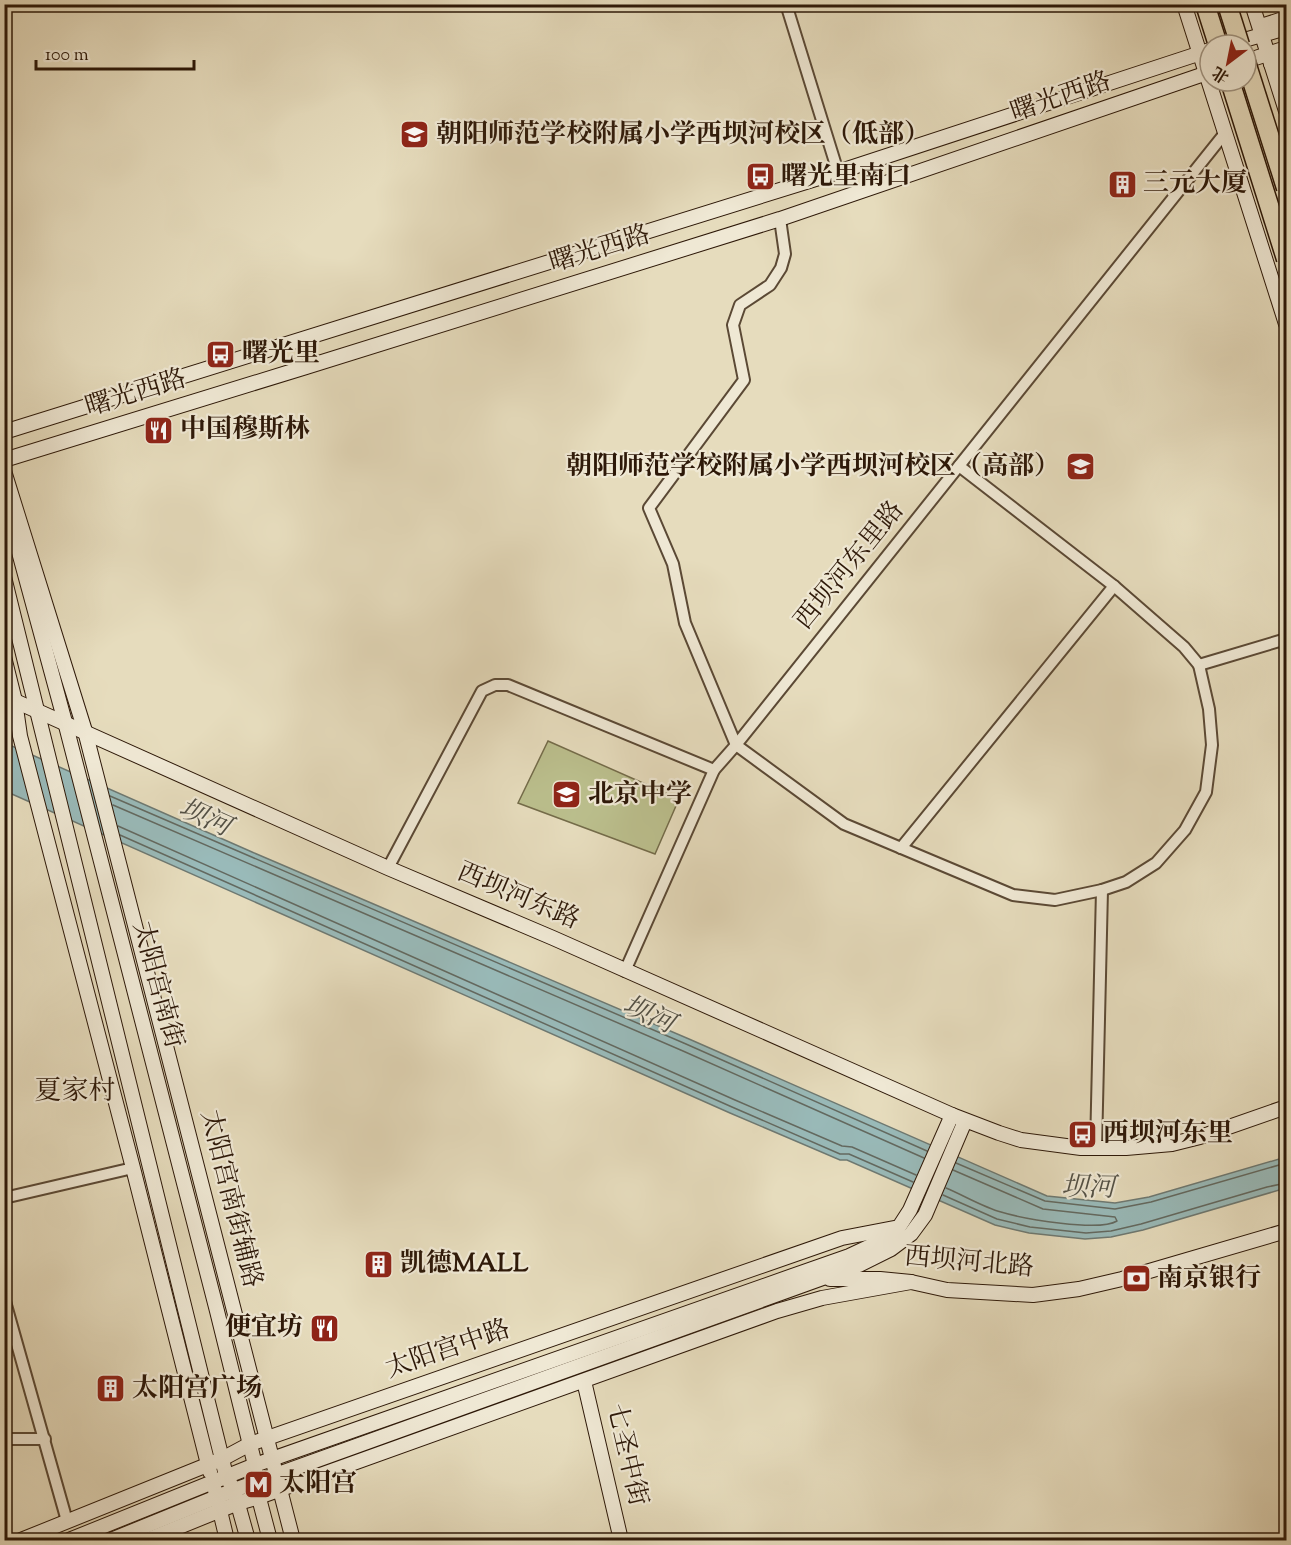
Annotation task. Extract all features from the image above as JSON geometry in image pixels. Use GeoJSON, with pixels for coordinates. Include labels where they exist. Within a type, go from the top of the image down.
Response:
{"type":"FeatureCollection","features":[{"type":"Feature","properties":{"kind":"highway"},"geometry":{"type":"LineString","coordinates":[[1205,4],[1214,33]]}},
{"type":"Feature","properties":{"kind":"highway"},"geometry":{"type":"LineString","coordinates":[[1227,4],[1236,33]]}},
{"type":"Feature","properties":{"kind":"highway"},"geometry":{"type":"LineString","coordinates":[[1234,93],[1287,259]]}},
{"type":"Feature","properties":{"kind":"highway"},"geometry":{"type":"LineString","coordinates":[[1256,93],[1287,188]]}},
{"type":"Feature","properties":{"kind":"main road"},"geometry":{"type":"LineString","coordinates":[[1184,4],[1198,35]]}},
{"type":"Feature","properties":{"kind":"main road"},"geometry":{"type":"LineString","coordinates":[[1252,4],[1287,111]]}},
{"type":"Feature","properties":{"kind":"main road"},"geometry":{"type":"LineString","coordinates":[[1256,33],[1287,18]]}},
{"type":"Feature","properties":{"kind":"main road"},"geometry":{"type":"LineString","coordinates":[[1261,31],[1287,28]]}},
{"type":"Feature","properties":{"kind":"main road"},"geometry":{"type":"LineString","coordinates":[[1270,59],[1287,48]]}},
{"type":"Feature","properties":{"kind":"main road","name":"曙光西路"},"geometry":{"type":"LineString","coordinates":[[4,432],[838,172],[1198,53]]}},
{"type":"Feature","properties":{"kind":"main road"},"geometry":{"type":"LineString","coordinates":[[1258,60],[1287,59]]}},
{"type":"Feature","properties":{"kind":"main road","name":"曙光西路"},"geometry":{"type":"LineString","coordinates":[[4,460],[780,219],[1198,76]]}},
{"type":"Feature","properties":{"kind":"main road"},"geometry":{"type":"LineString","coordinates":[[1214,93],[1287,324]]}},
{"type":"Feature","properties":{"kind":"main road"},"geometry":{"type":"LineString","coordinates":[[1238,173],[1287,160]]}},
{"type":"Feature","properties":{"kind":"main road"},"geometry":{"type":"LineString","coordinates":[[4,471],[85,731]]}},
{"type":"Feature","properties":{"kind":"main road","name":"太阳宫南街"},"geometry":{"type":"LineString","coordinates":[[4,500],[65,722],[218,1311],[255,1465],[255,1483],[259,1497]]}},
{"type":"Feature","properties":{"kind":"main road","name":"太阳宫南街"},"geometry":{"type":"LineString","coordinates":[[4,577],[226,1476],[236,1497],[248,1540]]}},
{"type":"Feature","properties":{"kind":"main road"},"geometry":{"type":"LineString","coordinates":[[4,657],[23,746],[227,1540]]}},
{"type":"Feature","properties":{"kind":"main road","name":"西坝河东路"},"geometry":{"type":"LineString","coordinates":[[15,701],[388,868],[553,938],[956,1124],[1021,1140],[1096,1149],[1172,1144],[1200,1137],[1287,1107]]}},
{"type":"Feature","properties":{"kind":"main road","name":"太阳宫南街辅路"},"geometry":{"type":"LineString","coordinates":[[85,731],[293,1540]]}},
{"type":"Feature","properties":{"kind":"main road"},"geometry":{"type":"LineString","coordinates":[[111,1540],[236,1497],[255,1483],[859,1265],[891,1249],[911,1234],[925,1215],[956,1124]]}},
{"type":"Feature","properties":{"kind":"main road","name":"太阳宫中路"},"geometry":{"type":"LineString","coordinates":[[69,1540],[255,1465],[849,1256],[881,1240],[899,1227],[956,1124]]}},
{"type":"Feature","properties":{"kind":"main road","name":"太阳宫中路"},"geometry":{"type":"LineString","coordinates":[[21,1540],[222,1460],[250,1444],[842,1238],[899,1227]]}},
{"type":"Feature","properties":{"kind":"main road","name":"西坝河北路"},"geometry":{"type":"LineString","coordinates":[[819,1279],[880,1279],[911,1282],[947,1290],[1033,1295],[1079,1289],[1122,1279],[1287,1231]]}},
{"type":"Feature","properties":{"kind":"main road"},"geometry":{"type":"LineString","coordinates":[[236,1497],[259,1497],[280,1490],[777,1311],[822,1298],[911,1282]]}},
{"type":"Feature","properties":{"kind":"main road"},"geometry":{"type":"LineString","coordinates":[[557,1359],[595,1324]]}},
{"type":"Feature","properties":{"kind":"main road"},"geometry":{"type":"LineString","coordinates":[[547,1377],[618,1368]]}},
{"type":"Feature","properties":{"kind":"main road"},"geometry":{"type":"LineString","coordinates":[[442,1377],[449,1397]]}},
{"type":"Feature","properties":{"kind":"main road","name":"七圣中街"},"geometry":{"type":"LineString","coordinates":[[584,1381],[621,1540]]}},
{"type":"Feature","properties":{"kind":"main road"},"geometry":{"type":"LineString","coordinates":[[259,1497],[270,1540]]}},
{"type":"Feature","properties":{"kind":"main road"},"geometry":{"type":"LineString","coordinates":[[147,1540],[218,1504]]}},
{"type":"Feature","properties":{"kind":"street"},"geometry":{"type":"LineString","coordinates":[[786,4],[838,172]]}},
{"type":"Feature","properties":{"kind":"street","name":"西坝河东里路"},"geometry":{"type":"LineString","coordinates":[[625,971],[714,770],[1225,133]]}},
{"type":"Feature","properties":{"kind":"street"},"geometry":{"type":"LineString","coordinates":[[780,219],[785,254],[781,268],[770,285],[740,305],[733,326],[744,380],[649,508],[673,564],[685,623],[736,745],[844,824],[1013,895],[1055,900],[1102,891],[1126,882],[1156,863],[1185,830],[1206,792],[1212,746],[1209,708],[1199,665],[1184,647],[1114,586],[959,466]]}},
{"type":"Feature","properties":{"kind":"street"},"geometry":{"type":"LineString","coordinates":[[901,848],[1114,586]]}},
{"type":"Feature","properties":{"kind":"street"},"geometry":{"type":"LineString","coordinates":[[1199,665],[1287,639]]}},
{"type":"Feature","properties":{"kind":"street"},"geometry":{"type":"LineString","coordinates":[[388,868],[482,691],[495,685],[508,685],[714,770]]}},
{"type":"Feature","properties":{"kind":"street"},"geometry":{"type":"LineString","coordinates":[[1096,1149],[1102,891]]}},
{"type":"Feature","properties":{"kind":"street"},"geometry":{"type":"LineString","coordinates":[[4,1198],[133,1168]]}},
{"type":"Feature","properties":{"kind":"street"},"geometry":{"type":"LineString","coordinates":[[4,1298],[67,1521]]}},
{"type":"Feature","properties":{"kind":"street"},"geometry":{"type":"LineString","coordinates":[[4,1439],[45,1439]]}},
{"type":"Feature","properties":{"kind":"green space"},"geometry":{"type":"Polygon","coordinates":[[[548,741],[679,799],[655,854],[518,803],[548,741]]]}},
{"type":"Feature","properties":{"kind":"water"},"geometry":{"type":"Polygon","coordinates":[[[5,743],[1047,1196],[1115,1203],[1149,1197],[1286,1157],[1286,1188],[1143,1230],[1111,1237],[1085,1239],[1029,1233],[995,1225],[847,1160],[840,1160],[730,1113],[5,791],[5,743]]]}},
{"type":"Feature","properties":{"kind":"place","name":"朝阳师范学校附属小学西坝河校区（低部）"},"geometry":{"type":"Point","coordinates":[415,135]}},
{"type":"Feature","properties":{"kind":"place","name":"曙光里南口"},"geometry":{"type":"Point","coordinates":[760,177]}},
{"type":"Feature","properties":{"kind":"place","name":"三元大厦"},"geometry":{"type":"Point","coordinates":[1122,184]}},
{"type":"Feature","properties":{"kind":"place","name":"曙光里"},"geometry":{"type":"Point","coordinates":[221,354]}},
{"type":"Feature","properties":{"kind":"place","name":"中国穆斯林"},"geometry":{"type":"Point","coordinates":[159,430]}},
{"type":"Feature","properties":{"kind":"place","name":"朝阳师范学校附属小学西坝河校区（高部）"},"geometry":{"type":"Point","coordinates":[1081,467]}},
{"type":"Feature","properties":{"kind":"place","name":"北京中学"},"geometry":{"type":"Point","coordinates":[567,795]}},
{"type":"Feature","properties":{"kind":"place","name":"西坝河东里"},"geometry":{"type":"Point","coordinates":[1082,1134]}},
{"type":"Feature","properties":{"kind":"place","name":"凯德MALL"},"geometry":{"type":"Point","coordinates":[379,1264]}},
{"type":"Feature","properties":{"kind":"place","name":"南京银行"},"geometry":{"type":"Point","coordinates":[1136,1279]}},
{"type":"Feature","properties":{"kind":"place","name":"便宜坊"},"geometry":{"type":"Point","coordinates":[324,1328]}},
{"type":"Feature","properties":{"kind":"place","name":"太阳宫广场"},"geometry":{"type":"Point","coordinates":[111,1389]}},
{"type":"Feature","properties":{"kind":"place","name":"太阳宫"},"geometry":{"type":"Point","coordinates":[258,1484]}},
{"type":"Feature","properties":{"kind":"district","name":"夏家村"},"geometry":{"type":"Point","coordinates":[75,1092]}},
{"type":"Feature","properties":{"kind":"water label","name":"坝河"},"geometry":{"type":"Point","coordinates":[204,819]}},
{"type":"Feature","properties":{"kind":"water label","name":"坝河"},"geometry":{"type":"Point","coordinates":[648,1016]}},
{"type":"Feature","properties":{"kind":"water label","name":"坝河"},"geometry":{"type":"Point","coordinates":[1088,1189]}}]}
